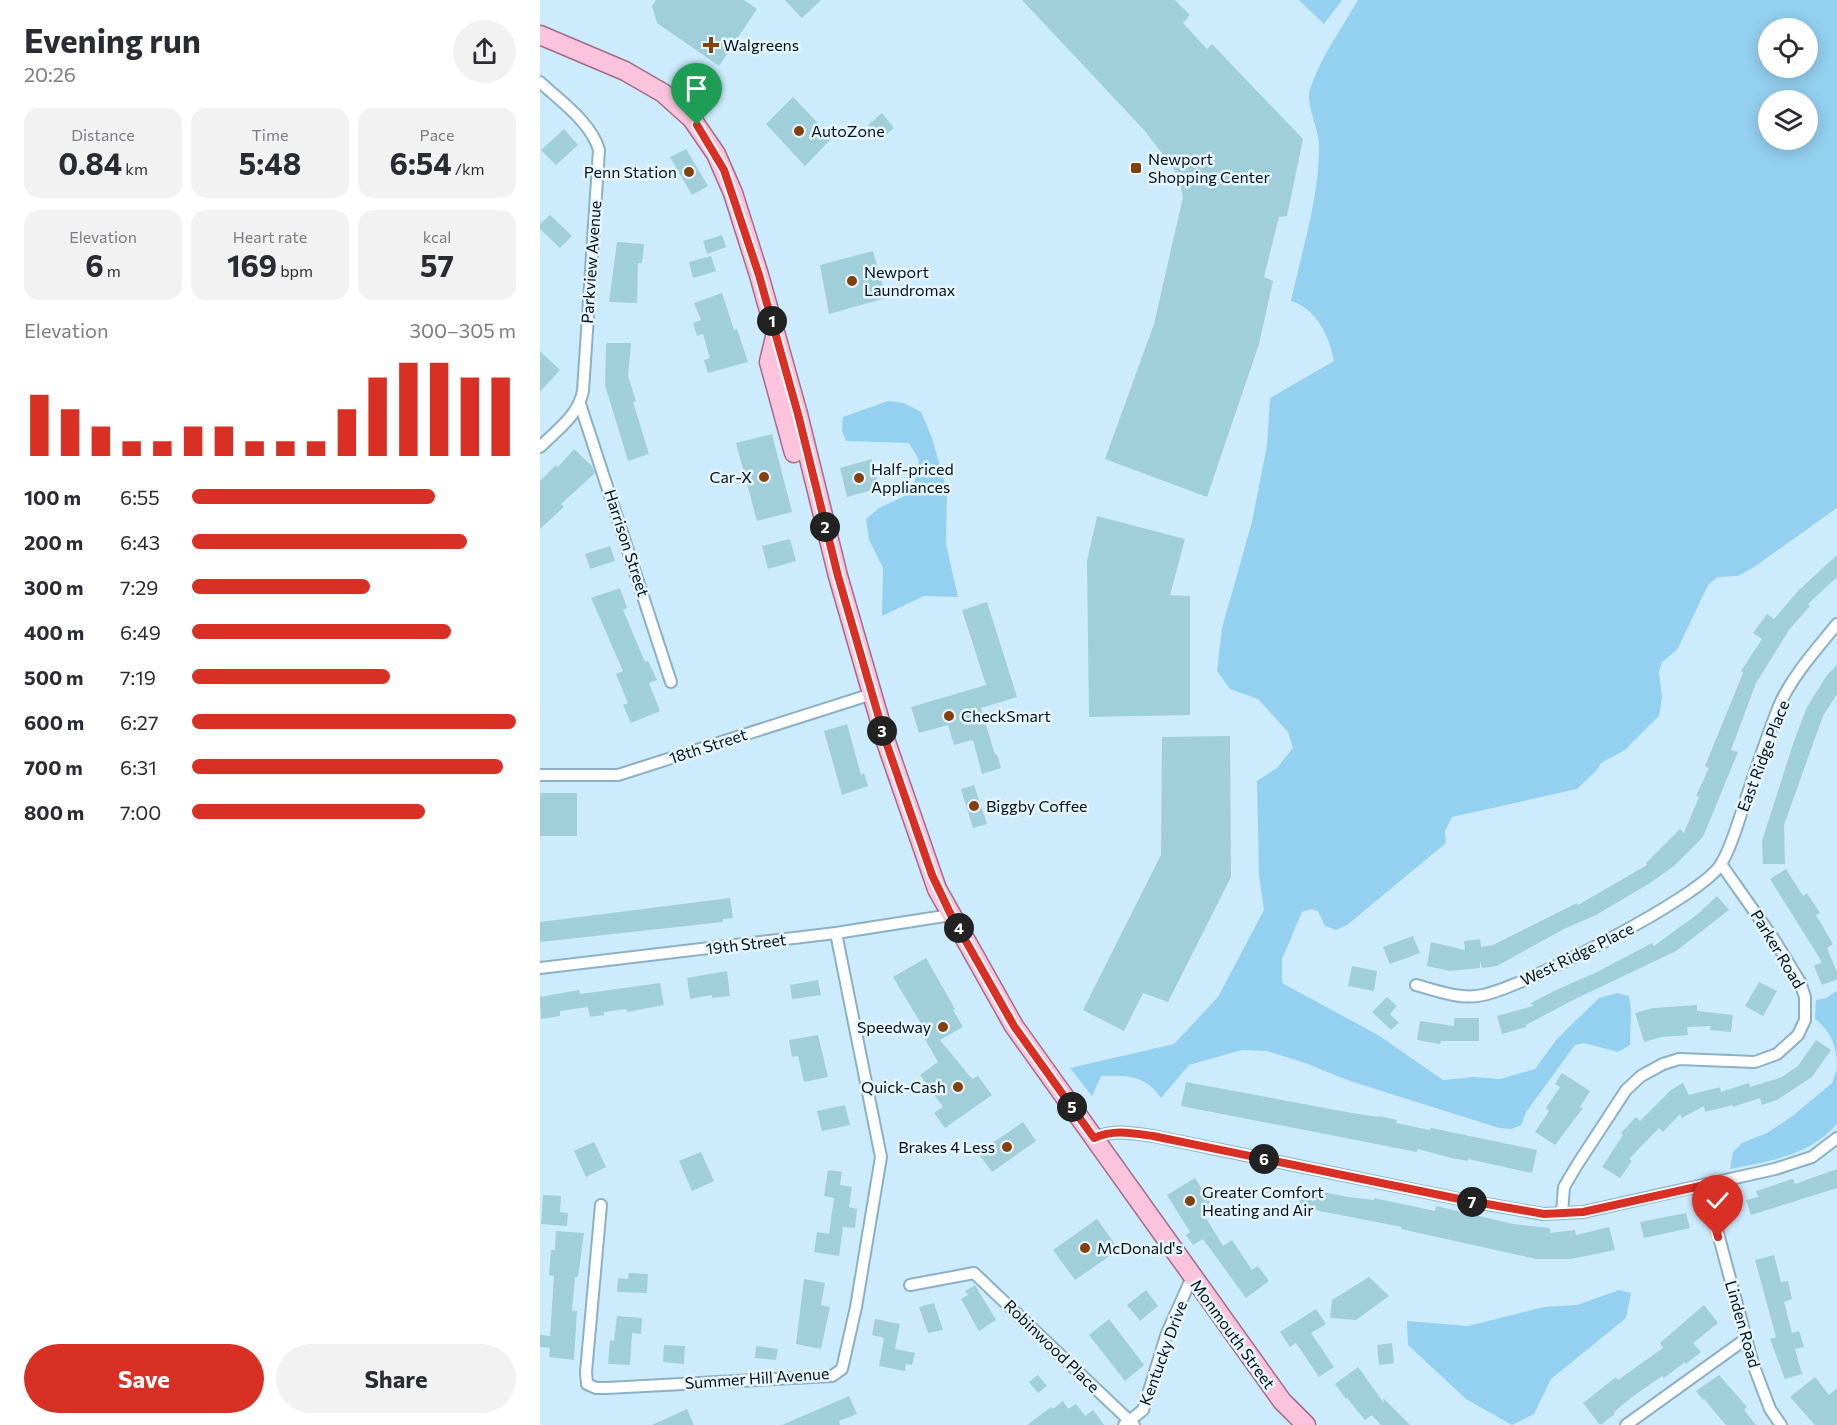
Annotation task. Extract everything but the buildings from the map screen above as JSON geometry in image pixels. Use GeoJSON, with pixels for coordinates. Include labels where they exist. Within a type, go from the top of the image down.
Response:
{"type":"FeatureCollection","features":[{"type":"Feature","properties":{"kind":"main road","name":"Monmouth Street"},"geometry":{"type":"LineString","coordinates":[[540,35],[629,73],[663,93],[692,119],[709,142],[724,170],[759,275],[775,336],[769,362],[802,480],[816,494],[886,742],[932,875],[951,915],[1014,1026],[1282,1401],[1306,1425]]}},
{"type":"Feature","properties":{"kind":"street","name":"Parkview Avenue"},"geometry":{"type":"LineString","coordinates":[[540,82],[590,132],[598,150],[580,404]]}},
{"type":"Feature","properties":{"kind":"street"},"geometry":{"type":"LineString","coordinates":[[540,447],[570,418],[580,404]]}},
{"type":"Feature","properties":{"kind":"street","name":"Harrison Street"},"geometry":{"type":"LineString","coordinates":[[580,404],[671,682]]}},
{"type":"Feature","properties":{"kind":"street","name":"East Ridge Place"},"geometry":{"type":"LineString","coordinates":[[1721,864],[1728,853],[1780,704],[1798,672],[1837,624]]}},
{"type":"Feature","properties":{"kind":"street","name":"18th Street"},"geometry":{"type":"LineString","coordinates":[[540,775],[618,775],[872,694]]}},
{"type":"Feature","properties":{"kind":"street","name":"West Ridge Place"},"geometry":{"type":"LineString","coordinates":[[1416,985],[1468,997],[1483,995],[1518,983],[1670,906],[1712,875],[1721,864]]}},
{"type":"Feature","properties":{"kind":"street","name":"Parker Road"},"geometry":{"type":"LineString","coordinates":[[1562,1213],[1564,1187],[1626,1090],[1641,1076],[1674,1060],[1755,1062],[1768,1058],[1777,1054],[1794,1040],[1804,1025],[1804,989],[1752,906],[1721,864]]}},
{"type":"Feature","properties":{"kind":"street","name":"19th Street"},"geometry":{"type":"LineString","coordinates":[[540,968],[836,933],[951,915]]}},
{"type":"Feature","properties":{"kind":"street","name":"Summer Hill Avenue"},"geometry":{"type":"LineString","coordinates":[[601,1205],[586,1372],[587,1384],[607,1388],[832,1376],[842,1369],[856,1306],[881,1157],[836,933]]}},
{"type":"Feature","properties":{"kind":"street"},"geometry":{"type":"LineString","coordinates":[[1094,1138],[1107,1132],[1153,1136],[1464,1200],[1544,1214],[1583,1212],[1804,1161],[1837,1138]]}},
{"type":"Feature","properties":{"kind":"street","name":"Linden Road"},"geometry":{"type":"LineString","coordinates":[[1705,1185],[1764,1392],[1770,1409],[1781,1425]]}},
{"type":"Feature","properties":{"kind":"street","name":"Robinwood Place"},"geometry":{"type":"LineString","coordinates":[[910,1285],[974,1273],[1129,1423]]}},
{"type":"Feature","properties":{"kind":"street","name":"Kentucky Drive"},"geometry":{"type":"LineString","coordinates":[[1129,1423],[1143,1410],[1167,1333],[1192,1277]]}},
{"type":"Feature","properties":{"kind":"street"},"geometry":{"type":"LineString","coordinates":[[1626,1425],[1747,1338]]}},
{"type":"Feature","properties":{"kind":"shaded area"},"geometry":{"type":"Polygon","coordinates":[[[1299,0],[1342,0],[1324,24],[1299,0]]]}},
{"type":"Feature","properties":{"kind":"shaded area"},"geometry":{"type":"Polygon","coordinates":[[[1358,0],[1837,0],[1837,508],[1754,567],[1738,576],[1718,577],[1708,585],[1677,650],[1662,662],[1659,672],[1662,698],[1659,716],[1625,750],[1601,763],[1597,770],[1577,789],[1452,817],[1445,831],[1446,843],[1347,925],[1336,930],[1325,926],[1318,911],[1311,909],[1302,912],[1282,959],[1282,983],[1378,1035],[1443,1080],[1474,1077],[1500,1079],[1535,1069],[1557,1039],[1599,998],[1617,993],[1629,996],[1630,1045],[1618,1052],[1584,1043],[1575,1045],[1526,1112],[1521,1125],[1512,1129],[1499,1128],[1350,1081],[1267,1051],[1242,1050],[1189,1065],[1161,1098],[1149,1085],[1127,1076],[1101,1076],[1092,1096],[1070,1068],[1174,1044],[1218,997],[1264,910],[1259,875],[1257,781],[1277,768],[1293,748],[1288,732],[1258,699],[1230,689],[1217,671],[1222,628],[1252,522],[1267,445],[1270,398],[1334,361],[1329,342],[1315,317],[1308,310],[1291,301],[1305,242],[1319,163],[1319,143],[1309,94],[1320,65],[1358,0]]]}},
{"type":"Feature","properties":{"kind":"shaded area"},"geometry":{"type":"Polygon","coordinates":[[[888,401],[904,403],[921,412],[932,438],[947,491],[946,544],[958,597],[924,596],[882,616],[883,568],[869,540],[866,519],[879,508],[913,492],[919,460],[909,443],[846,441],[842,431],[843,417],[888,401]]]}},
{"type":"Feature","properties":{"kind":"shaded area"},"geometry":{"type":"Polygon","coordinates":[[[1837,991],[1837,1064],[1832,1039],[1815,1019],[1816,1000],[1826,998],[1837,991]]]}},
{"type":"Feature","properties":{"kind":"shaded area"},"geometry":{"type":"Polygon","coordinates":[[[1837,1069],[1837,1124],[1826,1135],[1788,1156],[1730,1169],[1733,1152],[1742,1143],[1767,1133],[1790,1118],[1832,1083],[1837,1069]]]}},
{"type":"Feature","properties":{"kind":"shaded area"},"geometry":{"type":"Polygon","coordinates":[[[1619,1290],[1631,1293],[1626,1318],[1551,1379],[1534,1414],[1512,1425],[1466,1399],[1408,1345],[1407,1321],[1468,1326],[1544,1307],[1577,1305],[1619,1290]]]}},
{"type":"Feature","properties":{"kind":"place","name":"Walgreens"},"geometry":{"type":"Point","coordinates":[711,45]}},
{"type":"Feature","properties":{"kind":"place","name":"AutoZone"},"geometry":{"type":"Point","coordinates":[799,131]}},
{"type":"Feature","properties":{"kind":"place","name":"Newport Shopping Center"},"geometry":{"type":"Point","coordinates":[1136,168]}},
{"type":"Feature","properties":{"kind":"place","name":"Penn Station"},"geometry":{"type":"Point","coordinates":[689,172]}},
{"type":"Feature","properties":{"kind":"place","name":"Newport Laundromax"},"geometry":{"type":"Point","coordinates":[852,281]}},
{"type":"Feature","properties":{"kind":"place","name":"Car-X"},"geometry":{"type":"Point","coordinates":[764,477]}},
{"type":"Feature","properties":{"kind":"place","name":"Half-priced Appliances"},"geometry":{"type":"Point","coordinates":[859,478]}},
{"type":"Feature","properties":{"kind":"place","name":"CheckSmart"},"geometry":{"type":"Point","coordinates":[949,716]}},
{"type":"Feature","properties":{"kind":"place","name":"Biggby Coffee"},"geometry":{"type":"Point","coordinates":[974,806]}},
{"type":"Feature","properties":{"kind":"place","name":"Speedway"},"geometry":{"type":"Point","coordinates":[943,1027]}},
{"type":"Feature","properties":{"kind":"place","name":"Quick-Cash"},"geometry":{"type":"Point","coordinates":[958,1087]}},
{"type":"Feature","properties":{"kind":"place","name":"Brakes 4 Less"},"geometry":{"type":"Point","coordinates":[1007,1147]}},
{"type":"Feature","properties":{"kind":"place","name":"Greater Comfort Heating and Air"},"geometry":{"type":"Point","coordinates":[1190,1201]}},
{"type":"Feature","properties":{"kind":"place","name":"McDonald's"},"geometry":{"type":"Point","coordinates":[1085,1248]}},
{"type":"Feature","properties":{"kind":"route"},"geometry":{"type":"LineString","coordinates":[[697,125],[724,170],[759,275],[798,414],[838,576],[886,742],[937,889],[1014,1026],[1094,1138],[1107,1132],[1153,1136],[1464,1200],[1544,1214],[1583,1212],[1705,1185],[1718,1237]]}}]}
